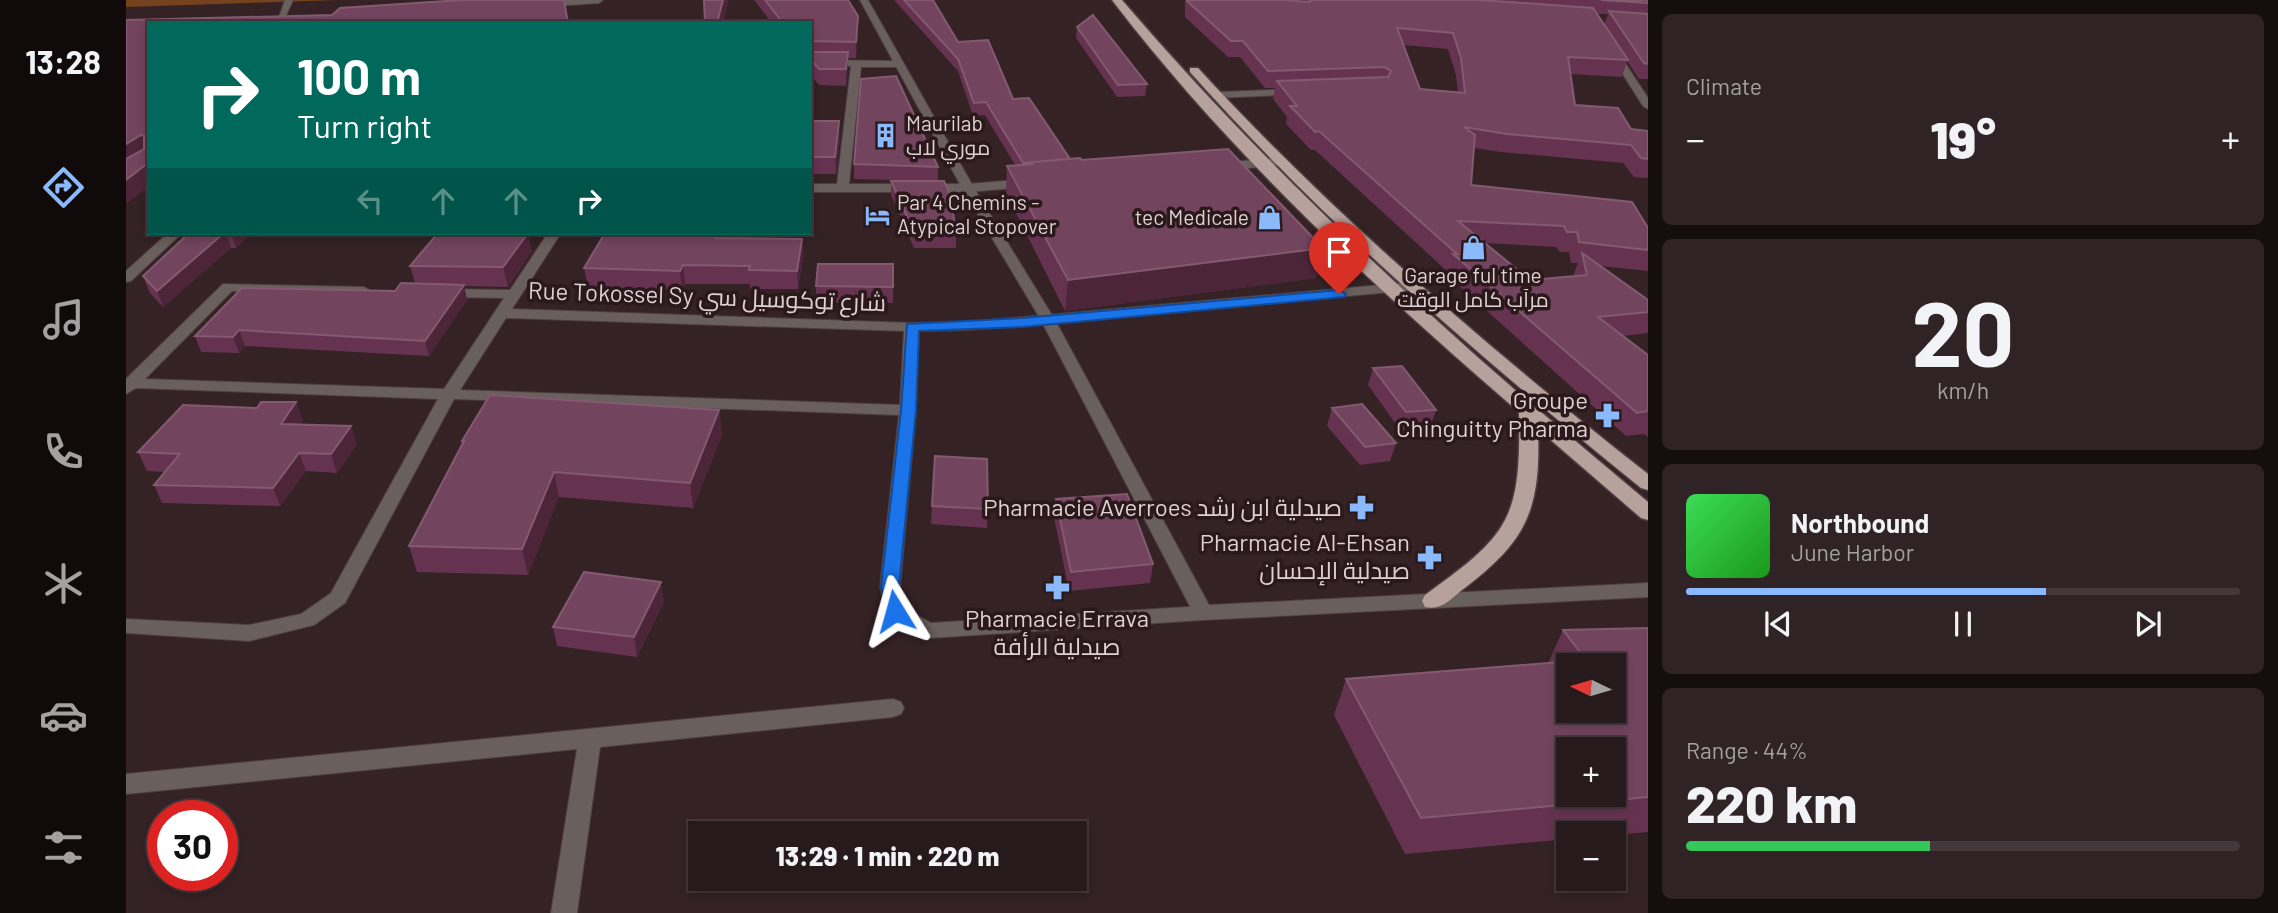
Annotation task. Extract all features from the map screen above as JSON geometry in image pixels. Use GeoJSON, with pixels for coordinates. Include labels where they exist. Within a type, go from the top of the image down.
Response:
{"type":"FeatureCollection","features":[{"type":"Feature","properties":{"kind":"highway"},"geometry":{"type":"LineString","coordinates":[[1117,0],[1208,106],[1263,164],[1393,289],[1528,411],[1648,513]]}},
{"type":"Feature","properties":{"kind":"highway"},"geometry":{"type":"LineString","coordinates":[[1133,0],[1282,162],[1415,286],[1552,407],[1648,484]]}},
{"type":"Feature","properties":{"kind":"highway"},"geometry":{"type":"LineString","coordinates":[[1528,411],[1552,407]]}},
{"type":"Feature","properties":{"kind":"highway"},"geometry":{"type":"LineString","coordinates":[[1433,601],[1484,563],[1518,520],[1530,462],[1528,411]]}},
{"type":"Feature","properties":{"kind":"street"},"geometry":{"type":"LineString","coordinates":[[281,18],[289,0]]}},
{"type":"Feature","properties":{"kind":"street"},"geometry":{"type":"LineString","coordinates":[[533,4],[599,0]]}},
{"type":"Feature","properties":{"kind":"street"},"geometry":{"type":"LineString","coordinates":[[864,0],[968,188],[1048,320],[1203,613]]}},
{"type":"Feature","properties":{"kind":"street"},"geometry":{"type":"LineString","coordinates":[[267,18],[292,18]]}},
{"type":"Feature","properties":{"kind":"street"},"geometry":{"type":"LineString","coordinates":[[1606,40],[1648,106]]}},
{"type":"Feature","properties":{"kind":"street"},"geometry":{"type":"LineString","coordinates":[[812,63],[898,64]]}},
{"type":"Feature","properties":{"kind":"street"},"geometry":{"type":"LineString","coordinates":[[843,188],[856,63]]}},
{"type":"Feature","properties":{"kind":"street"},"geometry":{"type":"LineString","coordinates":[[1635,84],[1648,85]]}},
{"type":"Feature","properties":{"kind":"street"},"geometry":{"type":"LineString","coordinates":[[1217,94],[1312,92]]}},
{"type":"Feature","properties":{"kind":"street"},"geometry":{"type":"LineString","coordinates":[[1209,168],[1282,162]]}},
{"type":"Feature","properties":{"kind":"street"},"geometry":{"type":"LineString","coordinates":[[812,188],[968,188],[1035,182]]}},
{"type":"Feature","properties":{"kind":"street"},"geometry":{"type":"LineString","coordinates":[[126,278],[174,235]]}},
{"type":"Feature","properties":{"kind":"street"},"geometry":{"type":"LineString","coordinates":[[126,626],[249,633],[307,620],[338,597],[449,394],[553,235]]}},
{"type":"Feature","properties":{"kind":"street","name":"Rue Tokossel Sy شارع توكوسيل سي"},"geometry":{"type":"LineString","coordinates":[[501,313],[968,327],[1415,286]]}},
{"type":"Feature","properties":{"kind":"street"},"geometry":{"type":"LineString","coordinates":[[129,386],[228,287],[384,291]]}},
{"type":"Feature","properties":{"kind":"street","name":"Rue Tokossel Sy شارع توكوسيل سي"},"geometry":{"type":"LineString","coordinates":[[436,292],[514,294]]}},
{"type":"Feature","properties":{"kind":"street"},"geometry":{"type":"LineString","coordinates":[[912,327],[908,410],[890,587],[895,611],[908,623],[930,631],[1203,613],[1648,590]]}},
{"type":"Feature","properties":{"kind":"street"},"geometry":{"type":"LineString","coordinates":[[129,386],[908,410]]}},
{"type":"Feature","properties":{"kind":"street"},"geometry":{"type":"LineString","coordinates":[[126,784],[893,708]]}},
{"type":"Feature","properties":{"kind":"street"},"geometry":{"type":"LineString","coordinates":[[564,913],[590,739]]}},
{"type":"Feature","properties":{"kind":"shaded area"},"geometry":{"type":"Polygon","coordinates":[[[126,0],[339,0],[126,7],[126,0]]]}},
{"type":"Feature","properties":{"kind":"building"},"geometry":{"type":"Polygon","coordinates":[[[462,0],[564,0],[568,21],[147,21],[147,164],[126,180],[126,159],[144,149],[144,136],[141,135],[126,144],[126,20],[332,15],[340,8],[462,0]]]}},
{"type":"Feature","properties":{"kind":"building"},"geometry":{"type":"Polygon","coordinates":[[[704,0],[723,0],[718,21],[705,21],[704,0]]]}},
{"type":"Feature","properties":{"kind":"building"},"geometry":{"type":"Polygon","coordinates":[[[765,0],[848,0],[858,16],[856,42],[812,41],[812,21],[781,21],[765,0]]]}},
{"type":"Feature","properties":{"kind":"building"},"geometry":{"type":"Polygon","coordinates":[[[904,0],[933,0],[958,42],[988,40],[1013,99],[1029,98],[1070,159],[1023,163],[986,102],[974,103],[958,59],[904,0]]]}},
{"type":"Feature","properties":{"kind":"building"},"geometry":{"type":"Polygon","coordinates":[[[1480,0],[1593,8],[1628,60],[1568,57],[1575,105],[1618,108],[1631,129],[1648,131],[1648,159],[1641,158],[1631,145],[1507,134],[1464,127],[1475,135],[1471,185],[1632,202],[1648,228],[1648,250],[1579,242],[1577,232],[1567,232],[1564,226],[1458,221],[1530,280],[1587,275],[1582,253],[1648,300],[1648,312],[1598,317],[1648,355],[1648,411],[1637,413],[1453,254],[1457,254],[1319,131],[1315,132],[1290,106],[1297,106],[1277,81],[1388,77],[1391,71],[1384,67],[1268,71],[1243,41],[1231,41],[1187,1],[1480,0]],[[1397,28],[1420,89],[1465,93],[1461,58],[1453,33],[1397,28]]]}},
{"type":"Feature","properties":{"kind":"building"},"geometry":{"type":"Polygon","coordinates":[[[1601,0],[1648,0],[1648,3],[1601,0]]]}},
{"type":"Feature","properties":{"kind":"building"},"geometry":{"type":"Polygon","coordinates":[[[1609,11],[1648,14],[1648,64],[1644,63],[1609,11]]]}},
{"type":"Feature","properties":{"kind":"building"},"geometry":{"type":"Polygon","coordinates":[[[1093,15],[1147,84],[1118,85],[1077,27],[1093,15]]]}},
{"type":"Feature","properties":{"kind":"building"},"geometry":{"type":"Polygon","coordinates":[[[812,52],[848,52],[846,69],[819,69],[812,60],[812,52]]]}},
{"type":"Feature","properties":{"kind":"building","name":"Maurilab موري لاب"},"geometry":{"type":"Polygon","coordinates":[[[896,76],[938,167],[854,164],[861,79],[896,76]]]}},
{"type":"Feature","properties":{"kind":"building"},"geometry":{"type":"Polygon","coordinates":[[[812,121],[839,121],[835,157],[812,157],[812,121]]]}},
{"type":"Feature","properties":{"kind":"building"},"geometry":{"type":"Polygon","coordinates":[[[1228,149],[1323,248],[1068,280],[1007,166],[1080,158],[1082,160],[1228,149]]]}},
{"type":"Feature","properties":{"kind":"building"},"geometry":{"type":"Polygon","coordinates":[[[891,181],[944,181],[951,197],[956,235],[915,234],[891,181]]]}},
{"type":"Feature","properties":{"kind":"building"},"geometry":{"type":"Polygon","coordinates":[[[187,235],[222,235],[157,291],[143,276],[187,235]]]}},
{"type":"Feature","properties":{"kind":"building"},"geometry":{"type":"Polygon","coordinates":[[[436,235],[527,235],[503,267],[410,266],[436,235]]]}},
{"type":"Feature","properties":{"kind":"building"},"geometry":{"type":"Polygon","coordinates":[[[604,235],[716,235],[716,238],[802,239],[797,271],[749,270],[750,266],[683,265],[680,271],[584,268],[604,235]]]}},
{"type":"Feature","properties":{"kind":"building"},"geometry":{"type":"Polygon","coordinates":[[[818,264],[893,264],[893,287],[816,286],[818,264]]]}},
{"type":"Feature","properties":{"kind":"building"},"geometry":{"type":"Polygon","coordinates":[[[401,283],[464,285],[425,341],[239,330],[233,337],[195,336],[242,288],[395,291],[401,283]]]}},
{"type":"Feature","properties":{"kind":"building"},"geometry":{"type":"Polygon","coordinates":[[[1402,366],[1436,410],[1406,412],[1373,368],[1402,366]]]}},
{"type":"Feature","properties":{"kind":"building"},"geometry":{"type":"Polygon","coordinates":[[[490,395],[719,410],[690,483],[554,472],[522,549],[409,546],[462,441],[490,395]]]}},
{"type":"Feature","properties":{"kind":"building"},"geometry":{"type":"Polygon","coordinates":[[[261,402],[296,402],[281,424],[351,426],[331,454],[299,453],[273,488],[154,485],[180,454],[138,452],[183,405],[257,408],[261,402]]]}},
{"type":"Feature","properties":{"kind":"building"},"geometry":{"type":"Polygon","coordinates":[[[1362,404],[1396,443],[1365,447],[1332,408],[1362,404]]]}},
{"type":"Feature","properties":{"kind":"building"},"geometry":{"type":"Polygon","coordinates":[[[935,456],[987,459],[988,509],[932,506],[935,456]]]}},
{"type":"Feature","properties":{"kind":"building"},"geometry":{"type":"Polygon","coordinates":[[[1127,494],[1153,564],[1071,572],[1056,499],[1127,494]]]}},
{"type":"Feature","properties":{"kind":"building"},"geometry":{"type":"Polygon","coordinates":[[[584,572],[661,582],[634,637],[553,627],[584,572]]]}},
{"type":"Feature","properties":{"kind":"building"},"geometry":{"type":"Polygon","coordinates":[[[1648,628],[1648,797],[1626,799],[1626,737],[1556,737],[1556,806],[1421,818],[1346,679],[1556,662],[1556,723],[1626,723],[1626,653],[1581,653],[1563,630],[1648,628]]]}},
{"type":"Feature","properties":{"kind":"place","name":"Maurilab موري لاب"},"geometry":{"type":"Point","coordinates":[886,136]}},
{"type":"Feature","properties":{"kind":"place","name":"Par 4 Chemins - Atypical Stopover"},"geometry":{"type":"Point","coordinates":[877,215]}},
{"type":"Feature","properties":{"kind":"place","name":"tec Medicale"},"geometry":{"type":"Point","coordinates":[1269,218]}},
{"type":"Feature","properties":{"kind":"place","name":"Garage ful time مرآب كامل الوقت"},"geometry":{"type":"Point","coordinates":[1473,247]}},
{"type":"Feature","properties":{"kind":"place","name":"Groupe Chinguitty Pharma"},"geometry":{"type":"Point","coordinates":[1608,415]}},
{"type":"Feature","properties":{"kind":"place","name":"Pharmacie Averroes صيدلية ابن رشد"},"geometry":{"type":"Point","coordinates":[1362,508]}},
{"type":"Feature","properties":{"kind":"place","name":"Pharmacie Al-Ehsan صيدلية الإحسان"},"geometry":{"type":"Point","coordinates":[1430,557]}},
{"type":"Feature","properties":{"kind":"place","name":"Pharmacie Errava صيدلية الرأفة"},"geometry":{"type":"Point","coordinates":[1057,588]}},
{"type":"Feature","properties":{"kind":"route"},"geometry":{"type":"LineString","coordinates":[[895,611],[890,587],[908,410],[912,327],[1022,323],[1339,294]]}}]}
